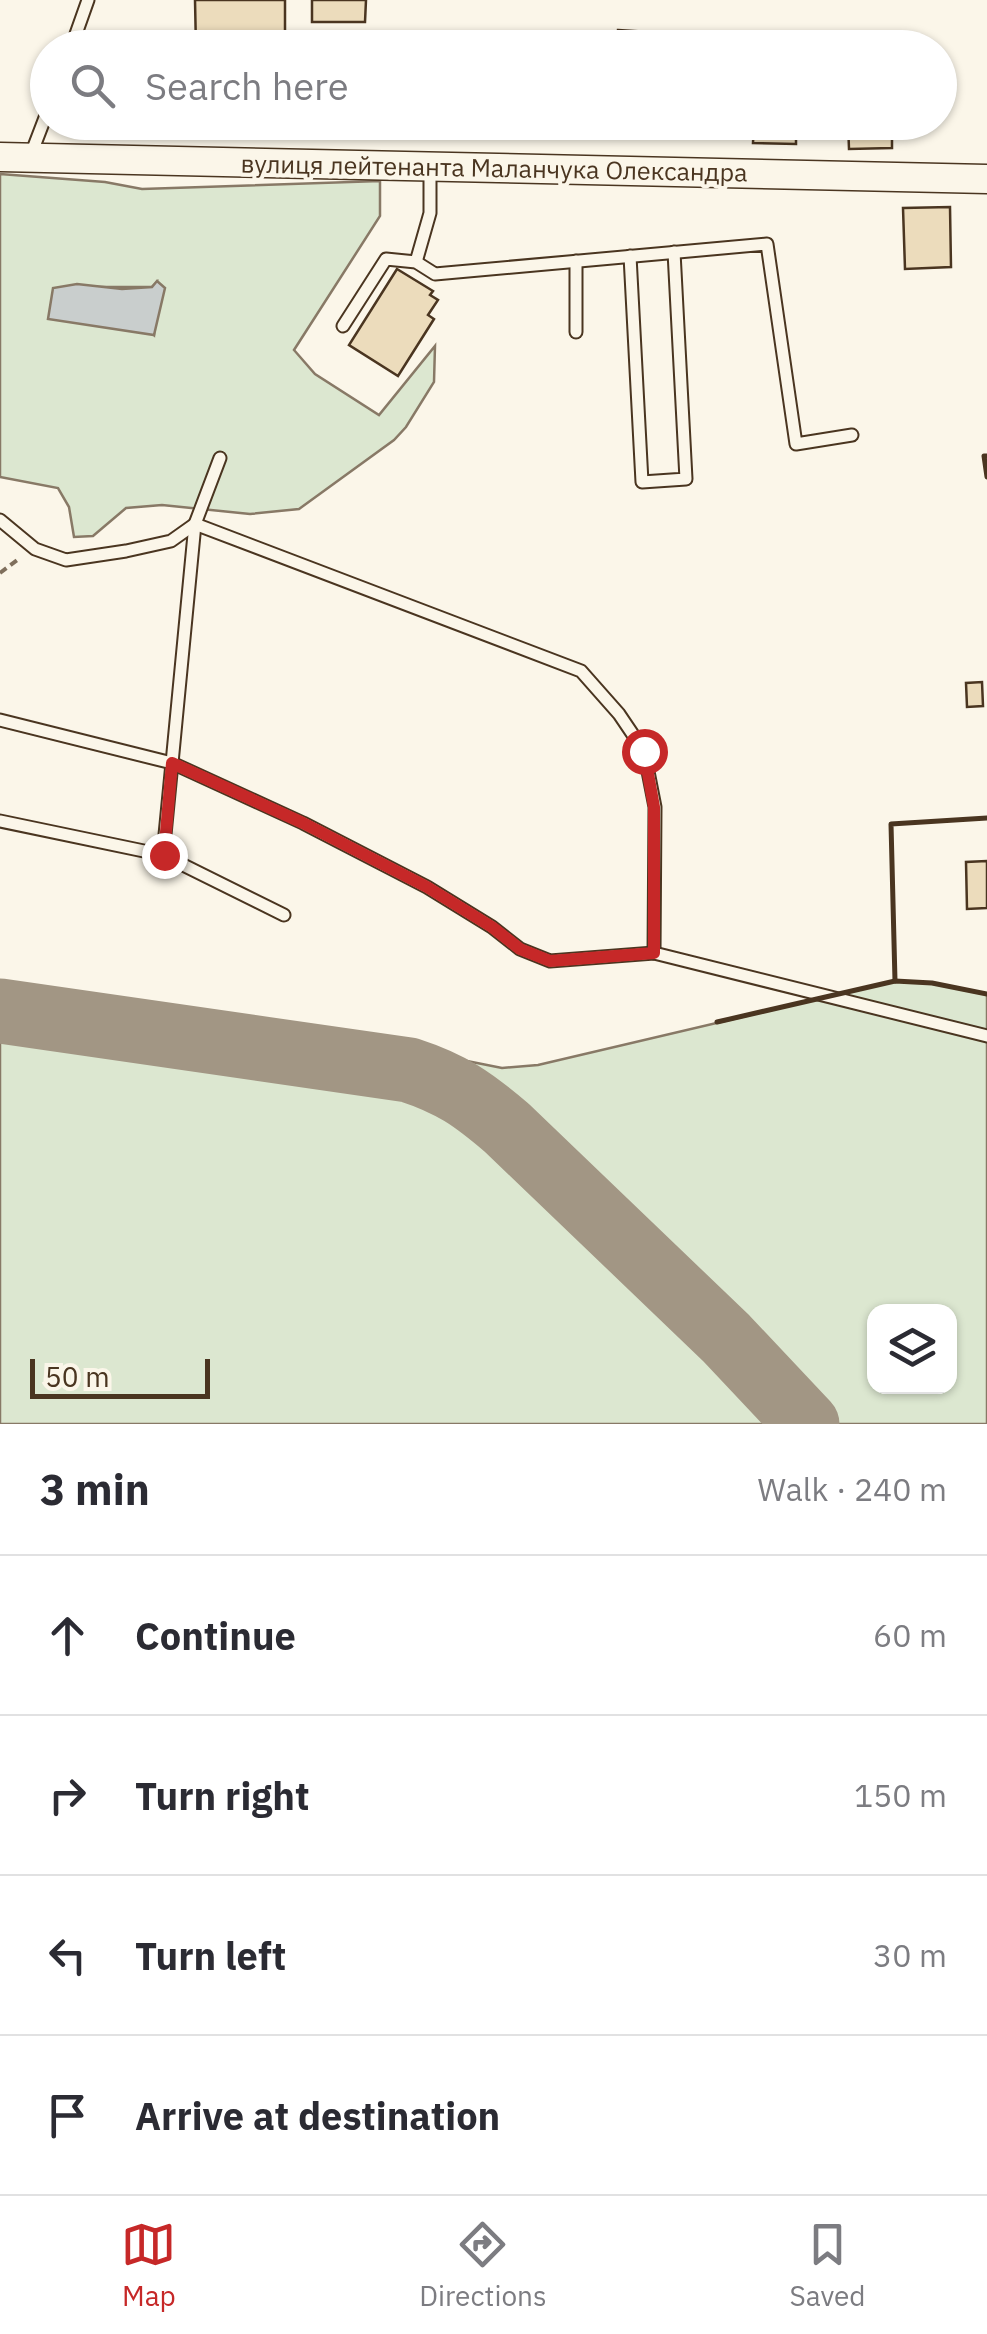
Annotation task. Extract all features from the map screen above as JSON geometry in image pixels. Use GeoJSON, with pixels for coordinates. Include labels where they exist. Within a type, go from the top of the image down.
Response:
{"type":"FeatureCollection","features":[{"type":"Feature","properties":{"kind":"street","name":"вулиця лейтенанта Маланчука Олександра"},"geometry":{"type":"LineString","coordinates":[[0,157],[987,179]]}},
{"type":"Feature","properties":{"kind":"lane"},"geometry":{"type":"LineString","coordinates":[[77,30],[88,0]]}},
{"type":"Feature","properties":{"kind":"lane"},"geometry":{"type":"LineString","coordinates":[[30,157],[37,140]]}},
{"type":"Feature","properties":{"kind":"lane"},"geometry":{"type":"LineString","coordinates":[[416,262],[430,213],[430,167]]}},
{"type":"Feature","properties":{"kind":"lane"},"geometry":{"type":"LineString","coordinates":[[342,326],[386,259],[416,262],[435,274],[767,244],[796,444],[852,435]]}},
{"type":"Feature","properties":{"kind":"lane"},"geometry":{"type":"LineString","coordinates":[[630,256],[642,482],[686,480],[674,252]]}},
{"type":"Feature","properties":{"kind":"lane"},"geometry":{"type":"LineString","coordinates":[[576,261],[576,332]]}},
{"type":"Feature","properties":{"kind":"lane"},"geometry":{"type":"LineString","coordinates":[[164,855],[195,524],[220,458]]}},
{"type":"Feature","properties":{"kind":"lane"},"geometry":{"type":"LineString","coordinates":[[0,520],[35,549],[66,560],[171,540],[195,524]]}},
{"type":"Feature","properties":{"kind":"lane"},"geometry":{"type":"LineString","coordinates":[[195,524],[581,672],[619,714],[644,751],[654,807],[654,953]]}},
{"type":"Feature","properties":{"kind":"lane"},"geometry":{"type":"LineString","coordinates":[[0,720],[172,763],[303,823],[427,887],[520,949],[550,961],[654,953],[987,1036]]}},
{"type":"Feature","properties":{"kind":"lane"},"geometry":{"type":"LineString","coordinates":[[0,821],[164,855],[284,915]]}},
{"type":"Feature","properties":{"kind":"green space"},"geometry":{"type":"Polygon","coordinates":[[[0,174],[105,182],[142,189],[380,181],[380,216],[294,350],[315,374],[379,415],[435,346],[434,382],[394,440],[299,509],[250,514],[162,505],[126,508],[93,536],[74,537],[69,507],[58,488],[0,477],[0,174]],[[157,282],[152,287],[100,287],[154,335],[157,282]]]}},
{"type":"Feature","properties":{"kind":"green space"},"geometry":{"type":"Polygon","coordinates":[[[895,981],[932,983],[987,994],[987,1424],[0,1424],[0,985],[502,1068],[538,1065],[895,981]]]}},
{"type":"Feature","properties":{"kind":"shaded area"},"geometry":{"type":"Polygon","coordinates":[[[157,281],[165,288],[154,335],[48,319],[53,288],[77,284],[122,289],[152,287],[157,281]]]}},
{"type":"Feature","properties":{"kind":"building"},"geometry":{"type":"Polygon","coordinates":[[[195,0],[285,0],[285,30],[196,30],[195,0]]]}},
{"type":"Feature","properties":{"kind":"building"},"geometry":{"type":"Polygon","coordinates":[[[312,0],[366,0],[365,22],[312,22],[312,0]]]}},
{"type":"Feature","properties":{"kind":"building"},"geometry":{"type":"Polygon","coordinates":[[[753,140],[796,140],[796,144],[753,143],[753,140]]]}},
{"type":"Feature","properties":{"kind":"building"},"geometry":{"type":"Polygon","coordinates":[[[849,140],[892,140],[892,148],[849,149],[849,140]]]}},
{"type":"Feature","properties":{"kind":"building"},"geometry":{"type":"Polygon","coordinates":[[[950,207],[951,267],[905,269],[903,208],[950,207]]]}},
{"type":"Feature","properties":{"kind":"building"},"geometry":{"type":"Polygon","coordinates":[[[397,269],[433,291],[430,295],[438,300],[428,315],[434,319],[398,376],[349,345],[397,269]]]}},
{"type":"Feature","properties":{"kind":"building"},"geometry":{"type":"Polygon","coordinates":[[[982,682],[983,706],[967,707],[966,683],[982,682]]]}},
{"type":"Feature","properties":{"kind":"building"},"geometry":{"type":"Polygon","coordinates":[[[987,861],[987,908],[967,909],[966,862],[987,861]]]}},
{"type":"Feature","properties":{"kind":"taxiway"},"geometry":{"type":"LineString","coordinates":[[0,1011],[409,1070],[450,1087],[507,1128],[726,1338],[807,1424]]}},
{"type":"Feature","properties":{"kind":"wall"},"geometry":{"type":"LineString","coordinates":[[987,456],[987,477]]}},
{"type":"Feature","properties":{"kind":"wall"},"geometry":{"type":"LineString","coordinates":[[895,981],[891,824],[987,818]]}},
{"type":"Feature","properties":{"kind":"wall"},"geometry":{"type":"LineString","coordinates":[[717,1022],[895,981],[932,983],[987,994]]}},
{"type":"Feature","properties":{"kind":"route"},"geometry":{"type":"LineString","coordinates":[[164,855],[172,763],[303,823],[427,887],[520,949],[550,961],[654,953],[654,807],[644,751]]}}]}
